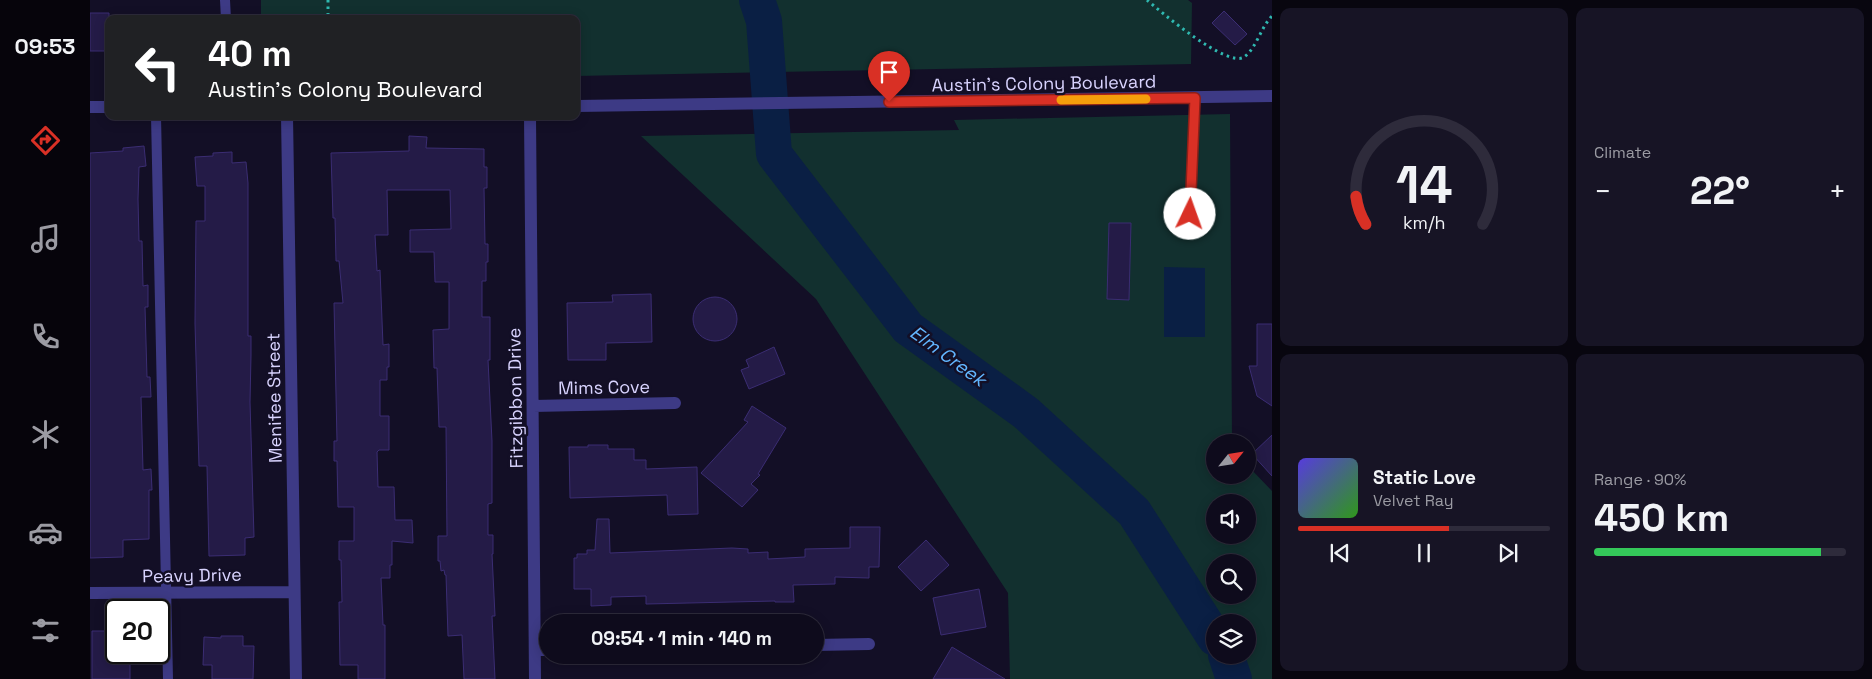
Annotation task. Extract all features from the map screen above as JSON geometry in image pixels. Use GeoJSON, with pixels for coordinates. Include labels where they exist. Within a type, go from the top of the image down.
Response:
{"type":"FeatureCollection","features":[{"type":"Feature","properties":{"kind":"street","name":"Austin's Colony Boulevard"},"geometry":{"type":"LineString","coordinates":[[580,106],[1272,96]]}},
{"type":"Feature","properties":{"kind":"street"},"geometry":{"type":"LineString","coordinates":[[90,107],[105,107]]}},
{"type":"Feature","properties":{"kind":"street","name":"Menifee Street"},"geometry":{"type":"LineString","coordinates":[[287,120],[296,679]]}},
{"type":"Feature","properties":{"kind":"street","name":"Fitzgibbon Drive"},"geometry":{"type":"LineString","coordinates":[[530,120],[533,406],[540,614]]}},
{"type":"Feature","properties":{"kind":"street","name":"Mims Cove"},"geometry":{"type":"LineString","coordinates":[[533,406],[675,404]]}},
{"type":"Feature","properties":{"kind":"street","name":"Peavy Drive"},"geometry":{"type":"LineString","coordinates":[[90,593],[294,592]]}},
{"type":"Feature","properties":{"kind":"street"},"geometry":{"type":"LineString","coordinates":[[824,645],[869,644]]}},
{"type":"Feature","properties":{"kind":"street","name":"Fitzgibbon Drive"},"geometry":{"type":"LineString","coordinates":[[535,679],[539,660]]}},
{"type":"Feature","properties":{"kind":"lane"},"geometry":{"type":"LineString","coordinates":[[225,0],[226,15]]}},
{"type":"Feature","properties":{"kind":"lane"},"geometry":{"type":"LineString","coordinates":[[1190,214],[1195,98]]}},
{"type":"Feature","properties":{"kind":"lane"},"geometry":{"type":"LineString","coordinates":[[156,120],[168,679]]}},
{"type":"Feature","properties":{"kind":"path"},"geometry":{"type":"LineString","coordinates":[[328,0],[328,15]]}},
{"type":"Feature","properties":{"kind":"path"},"geometry":{"type":"LineString","coordinates":[[1147,0],[1207,46],[1236,59],[1243,58],[1250,51],[1272,16]]}},
{"type":"Feature","properties":{"kind":"green space"},"geometry":{"type":"Polygon","coordinates":[[[261,0],[1188,0],[1192,3],[1191,64],[580,76],[580,15],[261,15],[261,0]]]}},
{"type":"Feature","properties":{"kind":"green space"},"geometry":{"type":"Polygon","coordinates":[[[1230,114],[1232,434],[1206,434],[1206,484],[1256,484],[1256,474],[1272,491],[1272,679],[1010,679],[1008,593],[816,299],[641,136],[959,130],[954,120],[1230,114]]]}},
{"type":"Feature","properties":{"kind":"water"},"geometry":{"type":"Polygon","coordinates":[[[1164,267],[1205,268],[1205,337],[1164,337],[1164,267]]]}},
{"type":"Feature","properties":{"kind":"building"},"geometry":{"type":"Polygon","coordinates":[[[1224,11],[1247,34],[1235,45],[1212,23],[1224,11]]]}},
{"type":"Feature","properties":{"kind":"building"},"geometry":{"type":"Polygon","coordinates":[[[90,13],[109,13],[109,15],[105,15],[105,51],[90,51],[90,13]]]}},
{"type":"Feature","properties":{"kind":"building"},"geometry":{"type":"Polygon","coordinates":[[[409,136],[427,137],[426,148],[484,149],[484,167],[487,167],[487,188],[484,188],[485,244],[488,244],[488,262],[486,262],[486,281],[482,281],[482,317],[490,317],[490,360],[488,360],[492,441],[492,503],[488,504],[488,535],[493,535],[495,616],[492,616],[495,679],[464,679],[462,635],[448,636],[446,575],[444,570],[441,571],[440,561],[438,561],[438,536],[447,536],[446,427],[439,427],[437,368],[434,368],[433,330],[449,329],[449,282],[435,282],[434,252],[410,252],[410,230],[451,229],[450,190],[387,190],[388,235],[375,235],[377,271],[380,270],[383,345],[389,344],[387,380],[380,380],[380,416],[389,416],[389,450],[379,450],[377,452],[378,487],[394,487],[395,520],[412,520],[413,543],[392,541],[390,578],[381,578],[383,625],[385,625],[385,679],[358,679],[358,665],[340,665],[339,602],[342,602],[339,541],[354,541],[354,507],[338,507],[337,461],[334,461],[334,441],[337,441],[334,303],[343,303],[339,261],[336,261],[331,153],[409,151],[409,136]]]}},
{"type":"Feature","properties":{"kind":"building"},"geometry":{"type":"Polygon","coordinates":[[[144,146],[146,166],[139,167],[138,199],[139,241],[142,241],[143,286],[148,285],[148,307],[145,307],[147,377],[150,377],[151,397],[141,397],[143,470],[151,469],[152,490],[149,490],[149,539],[123,540],[123,557],[90,558],[90,153],[123,151],[123,148],[144,146]]]}},
{"type":"Feature","properties":{"kind":"building"},"geometry":{"type":"Polygon","coordinates":[[[232,152],[232,163],[246,162],[248,183],[248,336],[251,336],[250,402],[254,537],[245,538],[245,555],[209,556],[207,466],[199,466],[195,323],[196,221],[205,221],[205,186],[197,186],[195,157],[213,156],[213,153],[232,152]]]}},
{"type":"Feature","properties":{"kind":"building"},"geometry":{"type":"Polygon","coordinates":[[[1109,223],[1131,223],[1129,300],[1107,299],[1109,223]]]}},
{"type":"Feature","properties":{"kind":"building"},"geometry":{"type":"Polygon","coordinates":[[[651,294],[652,342],[606,343],[606,360],[568,360],[567,303],[613,302],[612,295],[651,294]]]}},
{"type":"Feature","properties":{"kind":"building"},"geometry":{"type":"Polygon","coordinates":[[[719,297],[731,303],[736,310],[736,328],[731,335],[724,340],[711,341],[703,338],[696,331],[693,315],[696,307],[703,300],[719,297]]]}},
{"type":"Feature","properties":{"kind":"building"},"geometry":{"type":"Polygon","coordinates":[[[1257,324],[1272,324],[1272,406],[1257,396],[1249,366],[1257,366],[1257,324]]]}},
{"type":"Feature","properties":{"kind":"building"},"geometry":{"type":"Polygon","coordinates":[[[774,347],[785,374],[749,389],[741,370],[749,367],[746,360],[774,347]]]}},
{"type":"Feature","properties":{"kind":"building"},"geometry":{"type":"Polygon","coordinates":[[[752,406],[786,428],[758,474],[760,475],[751,484],[758,490],[742,507],[701,473],[748,422],[744,420],[752,406]]]}},
{"type":"Feature","properties":{"kind":"building"},"geometry":{"type":"Polygon","coordinates":[[[1272,435],[1272,476],[1256,458],[1256,450],[1272,435]]]}},
{"type":"Feature","properties":{"kind":"building"},"geometry":{"type":"Polygon","coordinates":[[[588,445],[608,445],[608,449],[634,449],[634,460],[646,460],[646,469],[697,467],[698,514],[668,515],[667,495],[570,498],[569,447],[588,447],[588,445]]]}},
{"type":"Feature","properties":{"kind":"building"},"geometry":{"type":"Polygon","coordinates":[[[597,519],[609,519],[610,553],[732,548],[748,549],[748,553],[768,552],[768,559],[805,557],[805,549],[850,548],[850,527],[880,527],[879,567],[869,567],[869,578],[835,577],[835,584],[793,585],[794,602],[646,604],[646,596],[611,597],[611,605],[591,606],[591,589],[574,589],[574,558],[577,558],[577,554],[587,554],[587,550],[595,550],[597,519]]]}},
{"type":"Feature","properties":{"kind":"building"},"geometry":{"type":"Polygon","coordinates":[[[926,540],[949,565],[921,591],[898,567],[926,540]]]}},
{"type":"Feature","properties":{"kind":"building"},"geometry":{"type":"Polygon","coordinates":[[[979,589],[986,627],[941,635],[933,598],[979,589]]]}},
{"type":"Feature","properties":{"kind":"building"},"geometry":{"type":"Polygon","coordinates":[[[92,631],[105,631],[105,664],[130,664],[130,679],[92,679],[92,631]]]}},
{"type":"Feature","properties":{"kind":"building"},"geometry":{"type":"Polygon","coordinates":[[[221,636],[243,636],[243,646],[254,646],[253,679],[212,679],[212,665],[203,665],[204,637],[221,638],[221,636]]]}},
{"type":"Feature","properties":{"kind":"building"},"geometry":{"type":"Polygon","coordinates":[[[952,647],[1005,679],[933,679],[952,647]]]}},
{"type":"Feature","properties":{"kind":"waterway","name":"Elm Creek"},"geometry":{"type":"LineString","coordinates":[[757,0],[764,21],[774,154],[908,328],[1026,413],[1134,512],[1206,624]]}},
{"type":"Feature","properties":{"kind":"waterway","name":"Elm Creek"},"geometry":{"type":"LineString","coordinates":[[1229,664],[1234,679]]}},
{"type":"Feature","properties":{"kind":"slow traffic"},"geometry":{"type":"LineString","coordinates":[[1061,100],[1146,99]]}},
{"type":"Feature","properties":{"kind":"route"},"geometry":{"type":"LineString","coordinates":[[889,102],[1195,98],[1190,214]]}}]}
